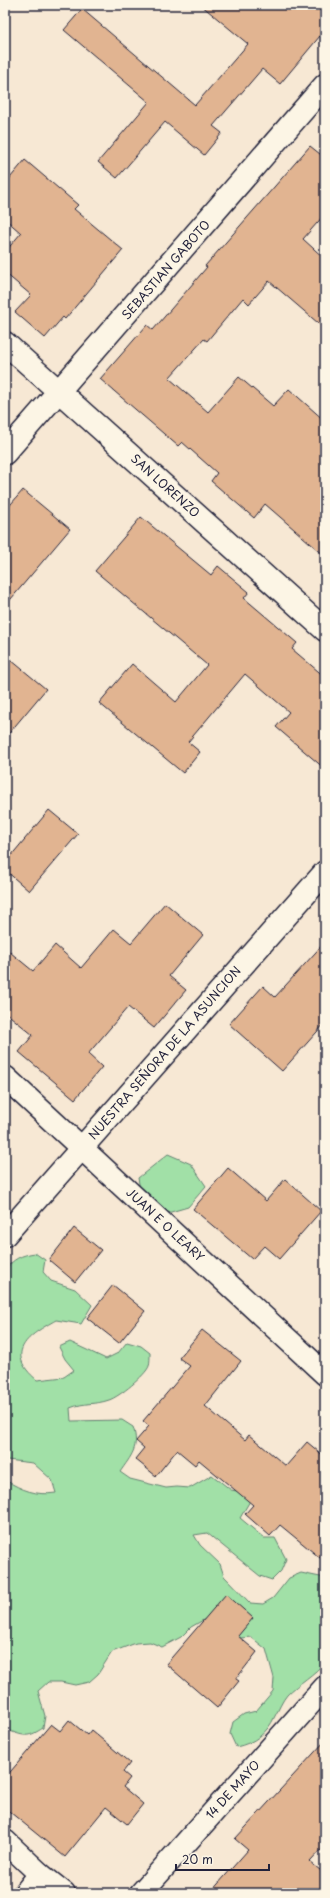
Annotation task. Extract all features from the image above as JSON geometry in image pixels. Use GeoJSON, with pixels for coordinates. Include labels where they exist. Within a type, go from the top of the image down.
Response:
{"type":"FeatureCollection","features":[{"type":"Feature","properties":{"kind":"street","name":"SEBASTIAN GABOTO"},"geometry":{"type":"LineString","coordinates":[[5,453],[60,392],[325,85]]}},
{"type":"Feature","properties":{"kind":"street","name":"SAN LORENZO"},"geometry":{"type":"LineString","coordinates":[[5,342],[325,630]]}},
{"type":"Feature","properties":{"kind":"street","name":"NUESTRA SEÑORA DE LA ASUNCION"},"geometry":{"type":"LineString","coordinates":[[5,1234],[325,872]]}},
{"type":"Feature","properties":{"kind":"street","name":"JUAN E O LEARY"},"geometry":{"type":"LineString","coordinates":[[5,1077],[325,1374]]}},
{"type":"Feature","properties":{"kind":"street","name":"14 DE MAYO"},"geometry":{"type":"LineString","coordinates":[[141,1893],[325,1686]]}},
{"type":"Feature","properties":{"kind":"street"},"geometry":{"type":"LineString","coordinates":[[5,1840],[40,1874],[64,1893]]}},
{"type":"Feature","properties":{"kind":"street"},"geometry":{"type":"LineString","coordinates":[[25,1893],[40,1874]]}},
{"type":"Feature","properties":{"kind":"green space"},"geometry":{"type":"Polygon","coordinates":[[[168,1154],[191,1164],[206,1186],[188,1207],[164,1214],[142,1201],[138,1178],[168,1154]]]}},
{"type":"Feature","properties":{"kind":"green space"},"geometry":{"type":"Polygon","coordinates":[[[35,1253],[45,1260],[43,1272],[51,1281],[75,1289],[92,1305],[81,1324],[56,1320],[29,1338],[21,1353],[22,1361],[27,1370],[37,1380],[64,1377],[74,1370],[65,1359],[59,1347],[70,1342],[106,1359],[118,1353],[127,1342],[141,1346],[150,1353],[149,1366],[147,1370],[132,1385],[119,1395],[109,1400],[70,1408],[71,1421],[122,1420],[133,1427],[135,1434],[135,1446],[131,1456],[120,1472],[130,1479],[166,1488],[190,1488],[212,1475],[231,1490],[254,1494],[240,1518],[264,1538],[275,1538],[286,1559],[281,1571],[272,1580],[260,1576],[207,1533],[194,1535],[200,1545],[220,1564],[224,1576],[250,1603],[263,1604],[273,1598],[289,1578],[301,1573],[325,1578],[325,1662],[287,1695],[268,1728],[259,1737],[249,1743],[236,1747],[230,1734],[233,1722],[244,1714],[256,1711],[273,1691],[274,1678],[266,1649],[251,1637],[241,1638],[205,1619],[191,1627],[181,1637],[162,1647],[150,1642],[136,1643],[112,1652],[98,1674],[89,1682],[75,1685],[61,1682],[48,1682],[38,1691],[45,1716],[43,1728],[27,1735],[10,1731],[5,1734],[5,1480],[17,1487],[36,1493],[56,1493],[52,1480],[33,1463],[7,1460],[5,1438],[5,1270],[18,1258],[35,1253]]]}},
{"type":"Feature","properties":{"kind":"building"},"geometry":{"type":"Polygon","coordinates":[[[201,5],[325,5],[325,30],[280,84],[262,69],[213,126],[222,133],[204,155],[165,122],[117,178],[98,162],[149,102],[64,30],[82,9],[195,105],[248,44],[201,5]]]}},
{"type":"Feature","properties":{"kind":"building"},"geometry":{"type":"Polygon","coordinates":[[[310,146],[325,158],[325,214],[303,239],[325,259],[325,329],[269,281],[249,304],[243,298],[207,341],[204,339],[169,378],[208,412],[239,377],[273,406],[289,389],[325,421],[325,556],[265,504],[254,518],[211,481],[217,473],[182,442],[178,446],[100,379],[147,325],[153,330],[207,267],[205,266],[310,146]]]}},
{"type":"Feature","properties":{"kind":"building"},"geometry":{"type":"Polygon","coordinates":[[[25,160],[78,205],[74,209],[123,250],[65,319],[63,317],[45,338],[15,312],[31,295],[5,273],[5,252],[21,233],[5,219],[5,184],[25,160]]]}},
{"type":"Feature","properties":{"kind":"building"},"geometry":{"type":"Polygon","coordinates":[[[23,490],[70,529],[5,606],[5,511],[23,490]]]}},
{"type":"Feature","properties":{"kind":"building"},"geometry":{"type":"Polygon","coordinates":[[[141,517],[211,575],[218,566],[249,592],[244,598],[297,643],[292,649],[325,677],[325,769],[276,727],[289,712],[245,674],[188,742],[200,752],[183,773],[99,703],[132,664],[176,702],[207,665],[95,571],[141,517]]]}},
{"type":"Feature","properties":{"kind":"building"},"geometry":{"type":"Polygon","coordinates":[[[5,655],[46,689],[5,738],[5,655]]]}},
{"type":"Feature","properties":{"kind":"building"},"geometry":{"type":"Polygon","coordinates":[[[49,810],[78,834],[29,891],[5,870],[5,863],[49,810]]]}},
{"type":"Feature","properties":{"kind":"building"},"geometry":{"type":"Polygon","coordinates":[[[165,903],[203,935],[169,976],[186,990],[154,1028],[128,1007],[88,1054],[102,1067],[75,1099],[19,1052],[33,1035],[5,1012],[5,948],[33,971],[55,945],[81,968],[114,929],[131,943],[165,903]]]}},
{"type":"Feature","properties":{"kind":"building"},"geometry":{"type":"Polygon","coordinates":[[[325,942],[325,1023],[282,1071],[229,1024],[263,986],[275,997],[325,942]]]}},
{"type":"Feature","properties":{"kind":"building"},"geometry":{"type":"Polygon","coordinates":[[[228,1168],[266,1201],[285,1179],[321,1211],[279,1259],[264,1246],[252,1259],[193,1209],[228,1168]]]}},
{"type":"Feature","properties":{"kind":"building"},"geometry":{"type":"Polygon","coordinates":[[[74,1228],[101,1250],[75,1282],[49,1260],[74,1228]]]}},
{"type":"Feature","properties":{"kind":"building"},"geometry":{"type":"Polygon","coordinates":[[[113,1285],[145,1311],[119,1343],[87,1318],[113,1285]]]}},
{"type":"Feature","properties":{"kind":"building"},"geometry":{"type":"Polygon","coordinates":[[[202,1330],[241,1361],[205,1406],[245,1440],[249,1435],[286,1466],[307,1442],[325,1457],[325,1562],[280,1525],[270,1536],[245,1514],[253,1505],[199,1460],[195,1465],[177,1450],[156,1476],[135,1459],[144,1448],[136,1441],[149,1426],[143,1421],[190,1366],[179,1358],[202,1330]]]}},
{"type":"Feature","properties":{"kind":"building"},"geometry":{"type":"Polygon","coordinates":[[[226,1594],[253,1618],[238,1636],[257,1652],[236,1679],[239,1681],[217,1708],[166,1664],[226,1594]]]}},
{"type":"Feature","properties":{"kind":"building"},"geometry":{"type":"Polygon","coordinates":[[[69,1720],[87,1735],[91,1730],[130,1763],[123,1772],[130,1778],[123,1787],[143,1804],[127,1824],[106,1807],[65,1857],[5,1808],[5,1778],[51,1724],[60,1731],[69,1720]]]}},
{"type":"Feature","properties":{"kind":"building"},"geometry":{"type":"Polygon","coordinates":[[[325,1741],[325,1846],[310,1862],[325,1874],[325,1893],[210,1893],[248,1850],[235,1839],[325,1741]]]}}]}
